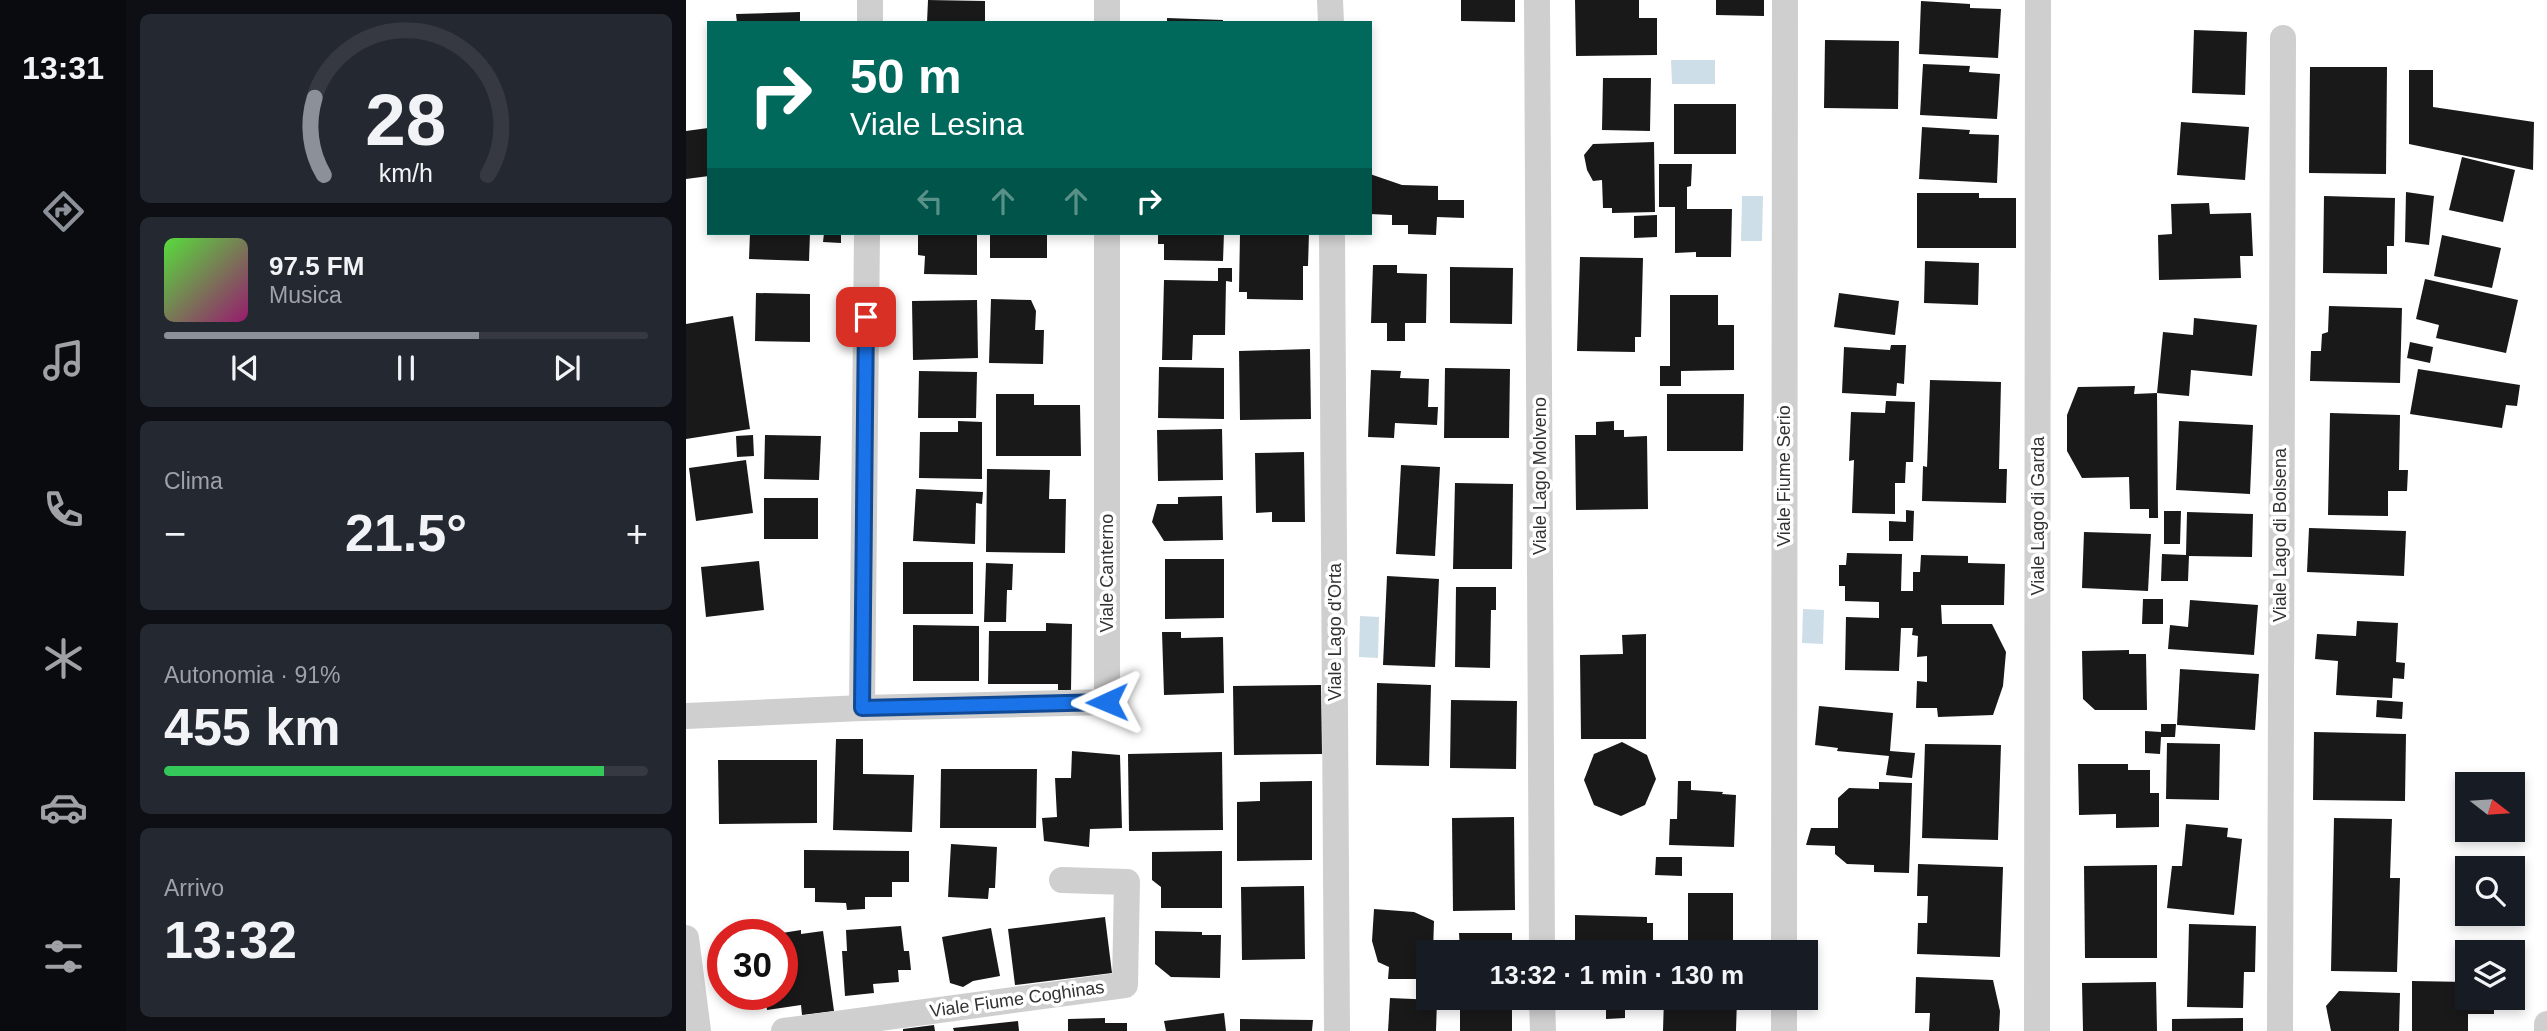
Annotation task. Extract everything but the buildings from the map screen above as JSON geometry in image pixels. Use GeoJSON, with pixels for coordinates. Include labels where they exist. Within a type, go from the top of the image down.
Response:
{"type":"FeatureCollection","features":[{"type":"Feature","properties":{"kind":"street"},"geometry":{"type":"LineString","coordinates":[[870,0],[870,21]]}},
{"type":"Feature","properties":{"kind":"street"},"geometry":{"type":"LineString","coordinates":[[1107,0],[1107,21]]}},
{"type":"Feature","properties":{"kind":"street"},"geometry":{"type":"LineString","coordinates":[[1331,0],[1331,21]]}},
{"type":"Feature","properties":{"kind":"street","name":"Viale Lago Molveno"},"geometry":{"type":"LineString","coordinates":[[1537,0],[1542,940]]}},
{"type":"Feature","properties":{"kind":"street","name":"Viale Fiume Serio"},"geometry":{"type":"LineString","coordinates":[[1784,940],[1785,0]]}},
{"type":"Feature","properties":{"kind":"street","name":"Viale Lago di Garda"},"geometry":{"type":"LineString","coordinates":[[2037,1031],[2038,0]]}},
{"type":"Feature","properties":{"kind":"street","name":"Viale Lago di Bolsena"},"geometry":{"type":"LineString","coordinates":[[2280,1031],[2284,38]]}},
{"type":"Feature","properties":{"kind":"street"},"geometry":{"type":"LineString","coordinates":[[862,708],[867,235]]}},
{"type":"Feature","properties":{"kind":"street","name":"Viale Canterno"},"geometry":{"type":"LineString","coordinates":[[686,716],[862,708],[1107,702],[1107,235]]}},
{"type":"Feature","properties":{"kind":"street","name":"Viale Lago d'Orta"},"geometry":{"type":"LineString","coordinates":[[1332,235],[1337,1031]]}},
{"type":"Feature","properties":{"kind":"street","name":"Viale Fiume Coghinas"},"geometry":{"type":"LineString","coordinates":[[784,1031],[1125,985],[1128,882],[1062,880]]}},
{"type":"Feature","properties":{"kind":"street"},"geometry":{"type":"LineString","coordinates":[[686,938],[698,1031]]}},
{"type":"Feature","properties":{"kind":"street"},"geometry":{"type":"LineString","coordinates":[[1542,1010],[1543,1031]]}},
{"type":"Feature","properties":{"kind":"street"},"geometry":{"type":"LineString","coordinates":[[1784,1010],[1784,1031]]}},
{"type":"Feature","properties":{"kind":"street"},"geometry":{"type":"LineString","coordinates":[[2547,1024],[2547,1031]]}},
{"type":"Feature","properties":{"kind":"shaded area"},"geometry":{"type":"Polygon","coordinates":[[[1671,60],[1715,60],[1715,84],[1672,84],[1671,60]]]}},
{"type":"Feature","properties":{"kind":"shaded area"},"geometry":{"type":"Polygon","coordinates":[[[1742,196],[1763,196],[1762,241],[1741,241],[1742,196]]]}},
{"type":"Feature","properties":{"kind":"shaded area"},"geometry":{"type":"Polygon","coordinates":[[[1803,609],[1824,610],[1823,644],[1802,643],[1803,609]]]}},
{"type":"Feature","properties":{"kind":"shaded area"},"geometry":{"type":"Polygon","coordinates":[[[1360,616],[1379,617],[1378,658],[1359,657],[1360,616]]]}},
{"type":"Feature","properties":{"kind":"route"},"geometry":{"type":"LineString","coordinates":[[866,317],[862,708],[1107,702]]}}]}
